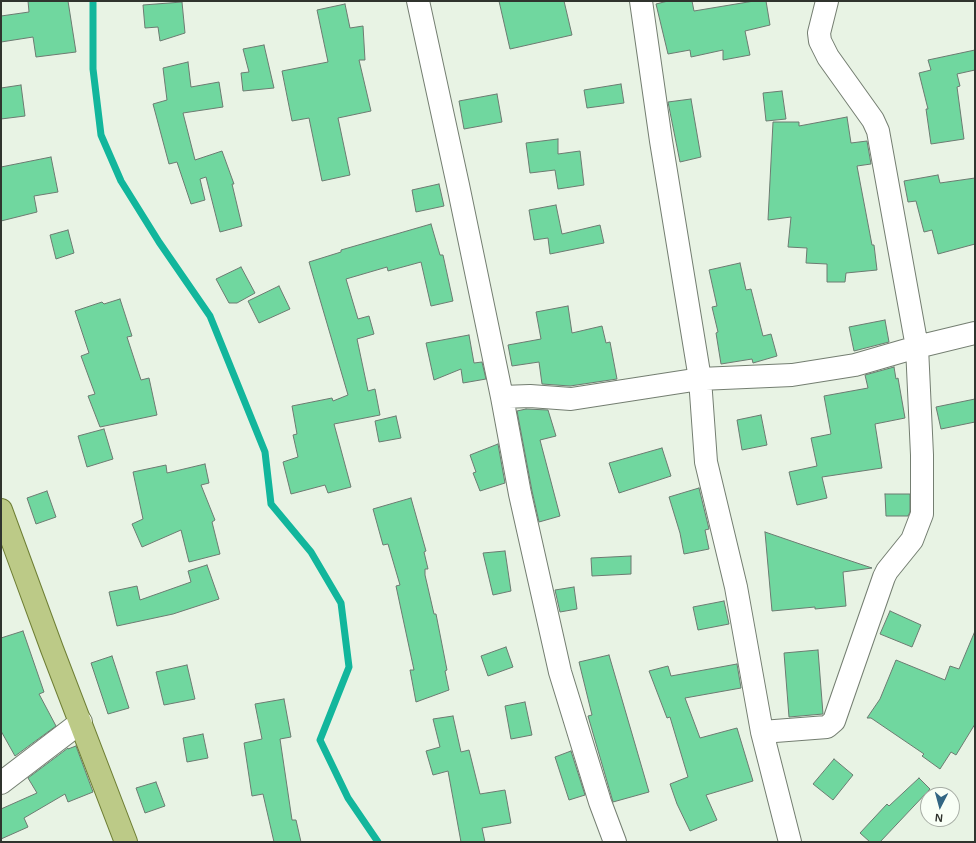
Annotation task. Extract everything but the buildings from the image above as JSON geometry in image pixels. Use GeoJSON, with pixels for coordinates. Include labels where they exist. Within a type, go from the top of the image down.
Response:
{"type":"FeatureCollection","features":[{"type":"Feature","properties":{"kind":"main road"},"geometry":{"type":"LineString","coordinates":[[1,510],[52,649],[126,842]]}},
{"type":"Feature","properties":{"kind":"street"},"geometry":{"type":"LineString","coordinates":[[418,1],[502,397],[520,494],[560,672],[600,802],[616,842]]}},
{"type":"Feature","properties":{"kind":"street"},"geometry":{"type":"LineString","coordinates":[[642,1],[661,141],[700,379],[706,462],[736,587],[762,732],[790,842]]}},
{"type":"Feature","properties":{"kind":"street"},"geometry":{"type":"LineString","coordinates":[[762,732],[827,727],[834,722],[884,577],[887,571],[912,540],[922,514],[922,456],[917,347],[878,131],[873,120],[828,56],[820,41],[819,33],[827,1]]}},
{"type":"Feature","properties":{"kind":"street"},"geometry":{"type":"LineString","coordinates":[[502,397],[530,396],[571,399],[700,379],[792,375],[855,365],[917,347],[975,334]]}},
{"type":"Feature","properties":{"kind":"street"},"geometry":{"type":"LineString","coordinates":[[1,783],[81,722]]}},
{"type":"Feature","properties":{"kind":"waterway"},"geometry":{"type":"LineString","coordinates":[[93,1],[93,69],[101,135],[121,181],[159,242],[210,316],[265,452],[271,504],[311,552],[341,603],[349,667],[320,740],[348,798],[378,842]]}}]}
